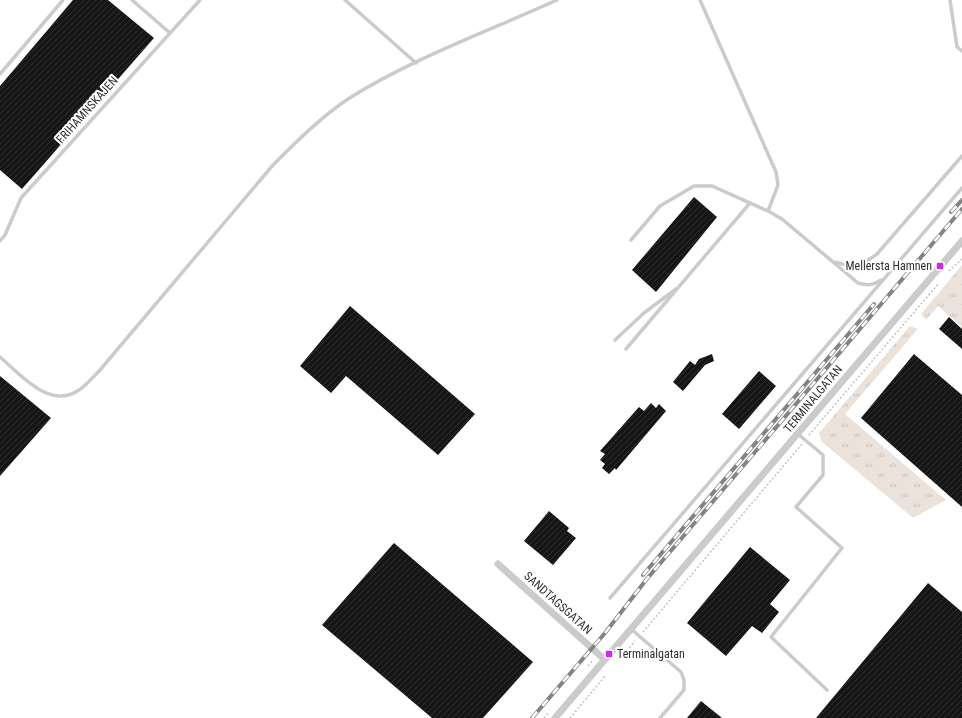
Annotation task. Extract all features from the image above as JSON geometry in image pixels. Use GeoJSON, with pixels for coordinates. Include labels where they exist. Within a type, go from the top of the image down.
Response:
{"type":"FeatureCollection","features":[{"type":"Feature","properties":{"kind":"street","name":"TERMINALGATAN"},"geometry":{"type":"LineString","coordinates":[[555,718],[962,241]]}},
{"type":"Feature","properties":{"kind":"street","name":"SANDTAGSGATAN"},"geometry":{"type":"LineString","coordinates":[[498,564],[604,659]]}},
{"type":"Feature","properties":{"kind":"lane"},"geometry":{"type":"LineString","coordinates":[[0,74],[63,0]]}},
{"type":"Feature","properties":{"kind":"lane"},"geometry":{"type":"LineString","coordinates":[[132,0],[170,33]]}},
{"type":"Feature","properties":{"kind":"lane","name":"FRIHAMNSKAJEN"},"geometry":{"type":"LineString","coordinates":[[0,241],[5,235],[21,198],[200,0]]}},
{"type":"Feature","properties":{"kind":"lane"},"geometry":{"type":"LineString","coordinates":[[345,0],[416,64]]}},
{"type":"Feature","properties":{"kind":"lane"},"geometry":{"type":"LineString","coordinates":[[0,357],[30,383],[47,394],[62,397],[79,390],[100,370],[273,165],[300,137],[347,100],[378,82],[557,0]]}},
{"type":"Feature","properties":{"kind":"lane"},"geometry":{"type":"LineString","coordinates":[[700,0],[776,172],[778,185],[768,211]]}},
{"type":"Feature","properties":{"kind":"lane"},"geometry":{"type":"LineString","coordinates":[[950,0],[957,46],[962,51]]}},
{"type":"Feature","properties":{"kind":"lane"},"geometry":{"type":"LineString","coordinates":[[831,260],[841,265],[853,265],[865,263],[877,254],[962,156]]}},
{"type":"Feature","properties":{"kind":"lane"},"geometry":{"type":"LineString","coordinates":[[631,240],[660,206],[694,186],[712,186],[768,211],[782,219],[858,283],[874,285],[884,279]]}},
{"type":"Feature","properties":{"kind":"lane"},"geometry":{"type":"LineString","coordinates":[[610,598],[962,188]]}},
{"type":"Feature","properties":{"kind":"lane"},"geometry":{"type":"LineString","coordinates":[[626,349],[698,267],[750,203]]}},
{"type":"Feature","properties":{"kind":"lane"},"geometry":{"type":"LineString","coordinates":[[615,340],[644,313],[668,297],[698,267]]}},
{"type":"Feature","properties":{"kind":"lane"},"geometry":{"type":"LineString","coordinates":[[798,434],[823,455],[823,475],[796,508],[842,548],[771,637],[827,690]]}},
{"type":"Feature","properties":{"kind":"lane"},"geometry":{"type":"LineString","coordinates":[[631,629],[681,672],[684,680],[684,690],[660,718]]}},
{"type":"Feature","properties":{"kind":"path"},"geometry":{"type":"LineString","coordinates":[[949,271],[962,259]]}},
{"type":"Feature","properties":{"kind":"path"},"geometry":{"type":"LineString","coordinates":[[619,660],[939,283]]}},
{"type":"Feature","properties":{"kind":"path"},"geometry":{"type":"LineString","coordinates":[[570,718],[606,675]]}},
{"type":"Feature","properties":{"kind":"green space"},"geometry":{"type":"Polygon","coordinates":[[[962,265],[962,327],[938,306],[926,320],[921,314],[962,265]]]}},
{"type":"Feature","properties":{"kind":"green space"},"geometry":{"type":"Polygon","coordinates":[[[910,326],[918,329],[845,414],[946,500],[913,518],[822,442],[819,433],[910,326]]]}},
{"type":"Feature","properties":{"kind":"building"},"geometry":{"type":"Polygon","coordinates":[[[73,0],[108,0],[154,38],[22,189],[0,170],[0,86],[73,0]]]}},
{"type":"Feature","properties":{"kind":"building"},"geometry":{"type":"Polygon","coordinates":[[[694,197],[717,217],[656,292],[632,270],[694,197]]]}},
{"type":"Feature","properties":{"kind":"building"},"geometry":{"type":"Polygon","coordinates":[[[350,306],[475,414],[438,455],[346,376],[331,393],[300,366],[350,306]]]}},
{"type":"Feature","properties":{"kind":"building"},"geometry":{"type":"Polygon","coordinates":[[[949,317],[962,329],[962,349],[939,329],[949,317]]]}},
{"type":"Feature","properties":{"kind":"building"},"geometry":{"type":"Polygon","coordinates":[[[712,354],[714,361],[705,365],[683,391],[673,382],[690,361],[695,365],[699,359],[712,354]]]}},
{"type":"Feature","properties":{"kind":"building"},"geometry":{"type":"Polygon","coordinates":[[[914,354],[962,395],[962,507],[861,418],[914,354]]]}},
{"type":"Feature","properties":{"kind":"building"},"geometry":{"type":"Polygon","coordinates":[[[759,371],[776,386],[739,429],[722,414],[759,371]]]}},
{"type":"Feature","properties":{"kind":"building"},"geometry":{"type":"Polygon","coordinates":[[[0,376],[51,418],[0,476],[0,376]]]}},
{"type":"Feature","properties":{"kind":"building"},"geometry":{"type":"Polygon","coordinates":[[[651,403],[656,408],[659,404],[666,411],[616,470],[615,468],[609,474],[602,468],[605,464],[600,460],[605,454],[600,451],[639,407],[644,411],[651,403]]]}},
{"type":"Feature","properties":{"kind":"building"},"geometry":{"type":"Polygon","coordinates":[[[549,511],[569,528],[567,531],[576,538],[553,565],[524,541],[549,511]]]}},
{"type":"Feature","properties":{"kind":"building"},"geometry":{"type":"Polygon","coordinates":[[[394,543],[533,662],[483,718],[432,718],[322,625],[394,543]]]}},
{"type":"Feature","properties":{"kind":"building"},"geometry":{"type":"Polygon","coordinates":[[[750,547],[790,580],[770,604],[779,612],[762,633],[752,626],[726,656],[687,623],[750,547]]]}},
{"type":"Feature","properties":{"kind":"building"},"geometry":{"type":"Polygon","coordinates":[[[928,583],[962,612],[962,718],[816,718],[928,583]]]}},
{"type":"Feature","properties":{"kind":"building"},"geometry":{"type":"Polygon","coordinates":[[[701,701],[722,718],[687,718],[701,701]]]}},
{"type":"Feature","properties":{"kind":"railway"},"geometry":{"type":"LineString","coordinates":[[951,212],[962,200]]}},
{"type":"Feature","properties":{"kind":"railway"},"geometry":{"type":"LineString","coordinates":[[532,718],[605,633],[646,580],[962,209]]}},
{"type":"Feature","properties":{"kind":"railway"},"geometry":{"type":"LineString","coordinates":[[643,575],[874,304]]}},
{"type":"Feature","properties":{"kind":"place","name":"Mellersta Hamnen"},"geometry":{"type":"Point","coordinates":[940,266]}},
{"type":"Feature","properties":{"kind":"place","name":"Terminalgatan"},"geometry":{"type":"Point","coordinates":[609,654]}}]}
